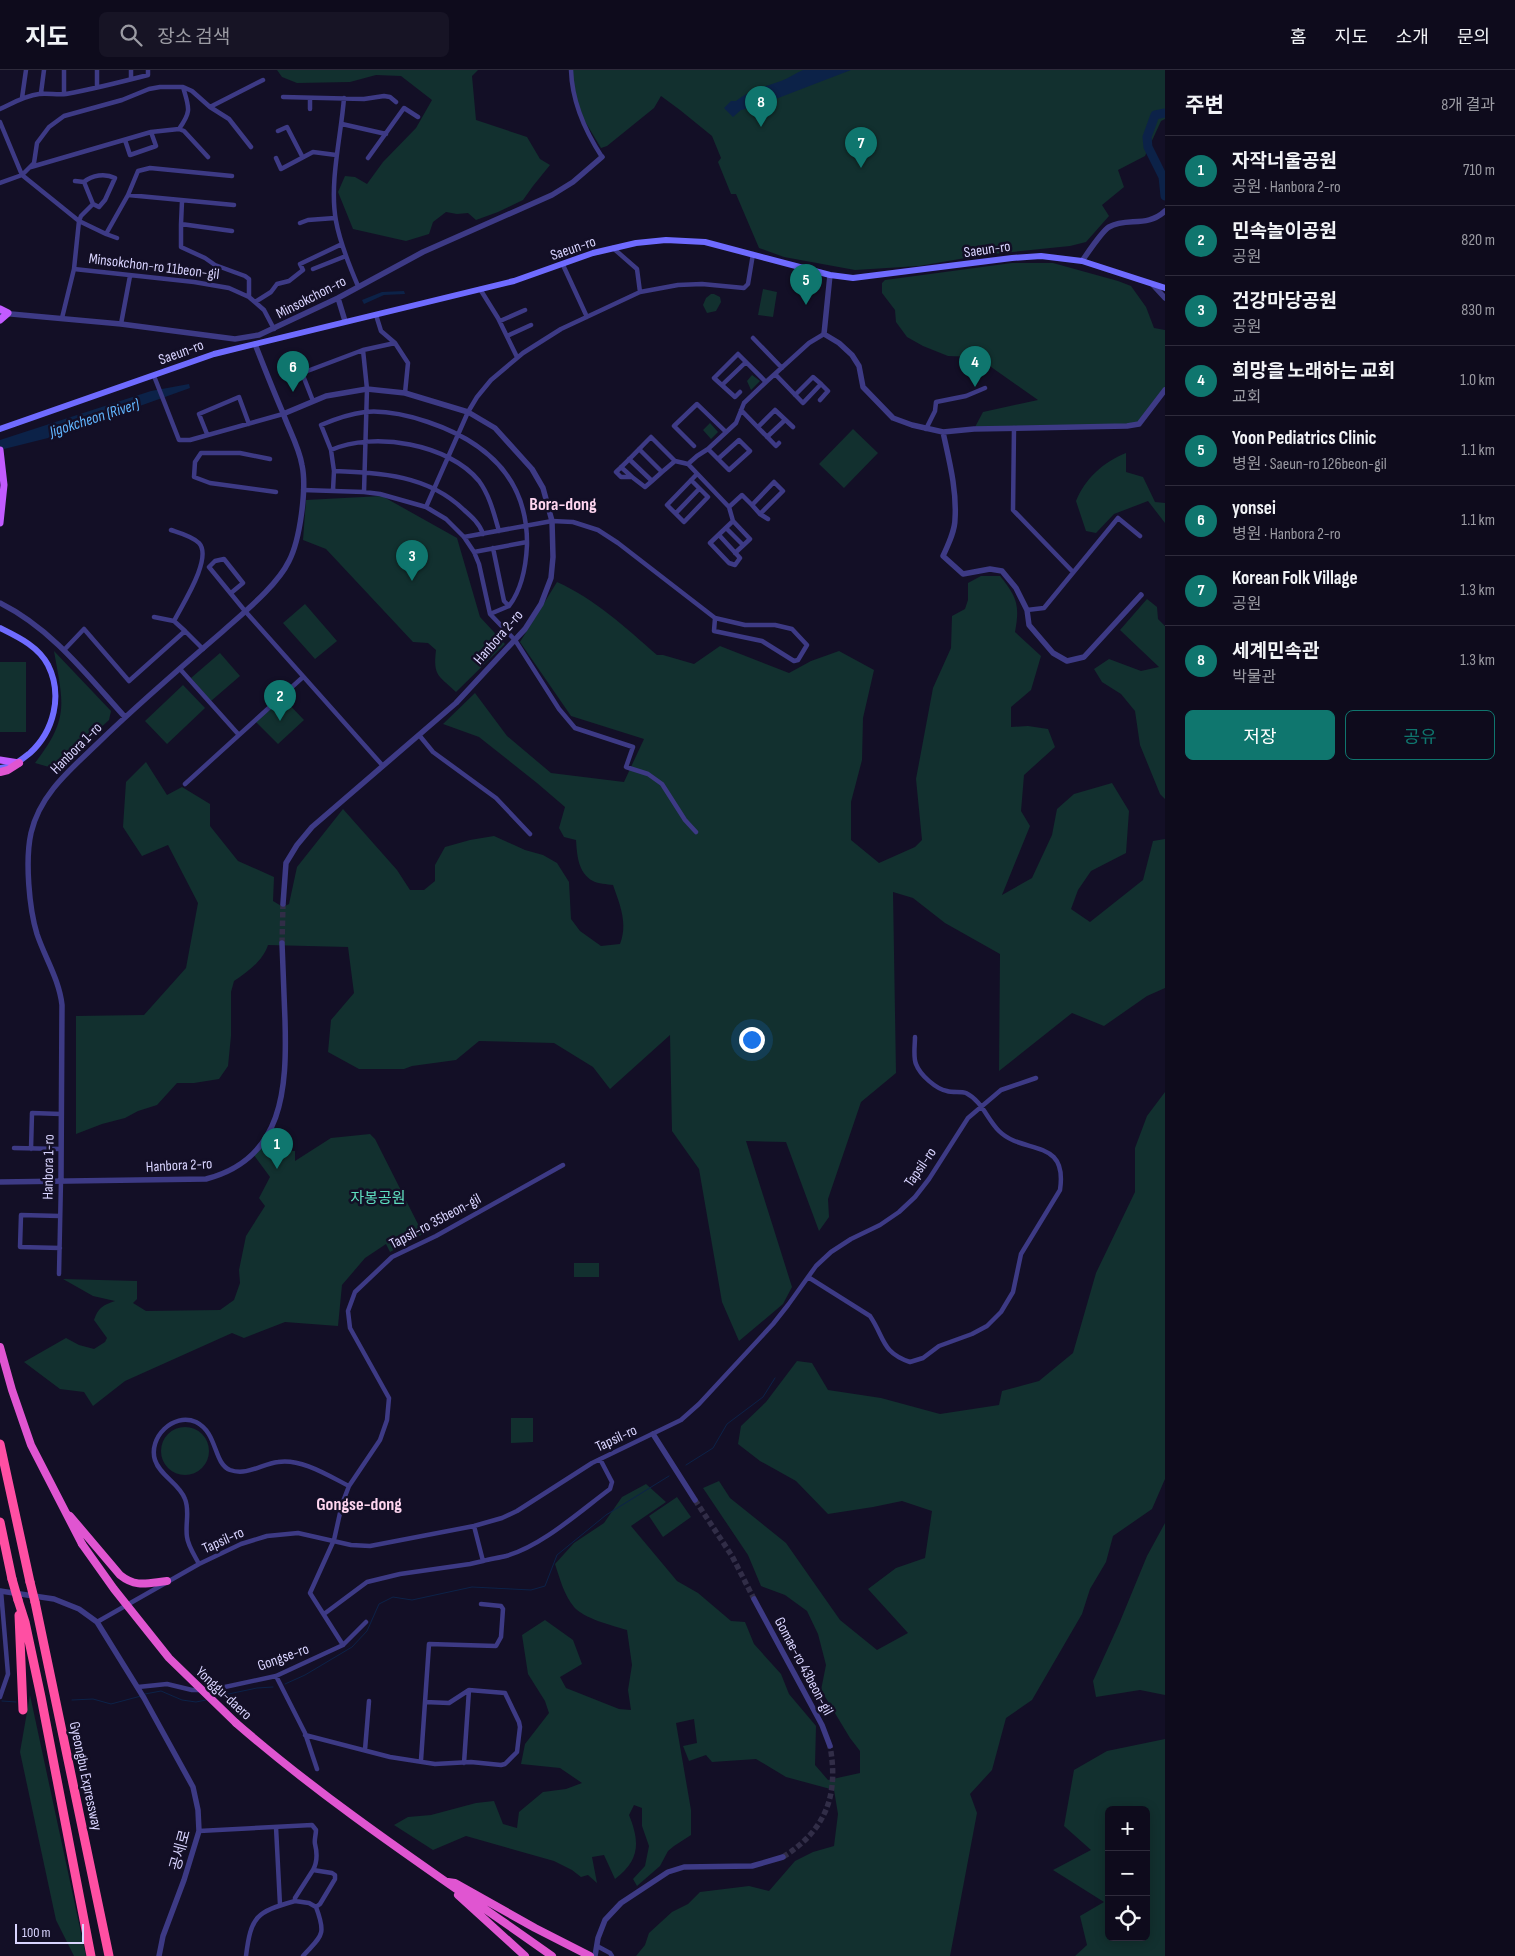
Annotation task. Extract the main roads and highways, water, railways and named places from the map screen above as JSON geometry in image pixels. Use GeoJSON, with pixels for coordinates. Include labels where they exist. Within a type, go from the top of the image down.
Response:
{"type":"FeatureCollection","features":[{"type":"Feature","properties":{"kind":"highway"},"geometry":{"type":"LineString","coordinates":[[0,770],[8,770],[19,763]]}},
{"type":"Feature","properties":{"kind":"highway","name":"Yonggu-daero"},"geometry":{"type":"LineString","coordinates":[[0,1346],[12,1390],[32,1445],[82,1544],[114,1589],[169,1658],[236,1724],[284,1765],[445,1882],[552,1956]]}},
{"type":"Feature","properties":{"kind":"highway","name":"Gyeongbu Expressway"},"geometry":{"type":"LineString","coordinates":[[0,1444],[109,1956]]}},
{"type":"Feature","properties":{"kind":"highway"},"geometry":{"type":"LineString","coordinates":[[61,1505],[110,1564],[128,1582],[140,1584],[167,1581]]}},
{"type":"Feature","properties":{"kind":"highway"},"geometry":{"type":"LineString","coordinates":[[0,1522],[18,1604],[23,1697],[21,1709]]}},
{"type":"Feature","properties":{"kind":"highway","name":"Gyeongbu Expressway"},"geometry":{"type":"LineString","coordinates":[[18,1604],[25,1622],[41,1697],[91,1956]]}},
{"type":"Feature","properties":{"kind":"highway"},"geometry":{"type":"LineString","coordinates":[[445,1882],[475,1912],[525,1956]]}},
{"type":"Feature","properties":{"kind":"highway"},"geometry":{"type":"LineString","coordinates":[[445,1882],[455,1883],[535,1928],[590,1956]]}},
{"type":"Feature","properties":{"kind":"main road","name":"Saeun-ro"},"geometry":{"type":"LineString","coordinates":[[0,429],[83,399],[155,378],[198,359],[345,321],[514,281],[593,253],[666,240],[705,242],[830,275],[853,278],[1041,256],[1082,261],[1165,288]]}},
{"type":"Feature","properties":{"kind":"main road"},"geometry":{"type":"LineString","coordinates":[[0,309],[8,313],[0,320]]}},
{"type":"Feature","properties":{"kind":"main road"},"geometry":{"type":"LineString","coordinates":[[0,523],[4,485],[1,457]]}},
{"type":"Feature","properties":{"kind":"main road"},"geometry":{"type":"LineString","coordinates":[[0,628],[34,647],[47,664],[54,685],[55,708],[52,721],[36,747],[19,763],[0,760]]}},
{"type":"Feature","properties":{"kind":"water"},"geometry":{"type":"Polygon","coordinates":[[[803,70],[851,70],[755,107],[741,110],[733,117],[724,108],[731,101],[736,101],[752,91],[784,80],[803,70]]]}},
{"type":"Feature","properties":{"kind":"water"},"geometry":{"type":"Polygon","coordinates":[[[404,291],[405,294],[384,295],[364,304],[362,300],[382,292],[404,291]]]}},
{"type":"Feature","properties":{"kind":"water","name":"Jigokcheon (River)"},"geometry":{"type":"Polygon","coordinates":[[[189,384],[190,388],[56,436],[0,450],[0,440],[151,391],[189,384]]]}},
{"type":"Feature","properties":{"kind":"waterway"},"geometry":{"type":"LineString","coordinates":[[1165,113],[1155,115],[1147,137],[1148,147],[1163,177],[1165,196]]}},
{"type":"Feature","properties":{"kind":"waterway"},"geometry":{"type":"LineString","coordinates":[[686,1465],[713,1448],[727,1424],[763,1397],[775,1378]]}},
{"type":"Feature","properties":{"kind":"waterway"},"geometry":{"type":"LineString","coordinates":[[285,1684],[305,1675],[352,1647],[367,1631],[379,1604],[393,1597],[412,1600],[472,1587],[531,1590],[545,1586],[557,1555],[606,1515],[669,1476]]}},
{"type":"Feature","properties":{"kind":"waterway"},"geometry":{"type":"LineString","coordinates":[[214,1697],[257,1688],[273,1687]]}},
{"type":"Feature","properties":{"kind":"waterway"},"geometry":{"type":"LineString","coordinates":[[145,1694],[161,1691],[182,1700],[196,1702],[206,1700]]}},
{"type":"Feature","properties":{"kind":"waterway"},"geometry":{"type":"LineString","coordinates":[[72,1700],[93,1699],[111,1704],[141,1696]]}},
{"type":"Feature","properties":{"kind":"waterway"},"geometry":{"type":"LineString","coordinates":[[2,1701],[16,1702]]}},
{"type":"Feature","properties":{"kind":"tunnel"},"geometry":{"type":"LineString","coordinates":[[282,943],[283,904]]}},
{"type":"Feature","properties":{"kind":"tunnel"},"geometry":{"type":"LineString","coordinates":[[695,1500],[732,1556],[754,1599]]}},
{"type":"Feature","properties":{"kind":"tunnel"},"geometry":{"type":"LineString","coordinates":[[783,1857],[810,1835],[826,1810],[832,1780],[830,1746]]}},
{"type":"Feature","properties":{"kind":"place","name":"세계민속관"},"geometry":{"type":"Point","coordinates":[761,127]}},
{"type":"Feature","properties":{"kind":"place","name":"Korean Folk Village"},"geometry":{"type":"Point","coordinates":[861,168]}},
{"type":"Feature","properties":{"kind":"place","name":"Yoon Pediatrics Clinic"},"geometry":{"type":"Point","coordinates":[806,305]}},
{"type":"Feature","properties":{"kind":"place","name":"희망을 노래하는 교회"},"geometry":{"type":"Point","coordinates":[975,387]}},
{"type":"Feature","properties":{"kind":"place","name":"yonsei"},"geometry":{"type":"Point","coordinates":[293,392]}},
{"type":"Feature","properties":{"kind":"place","name":"건강마당공원"},"geometry":{"type":"Point","coordinates":[412,581]}},
{"type":"Feature","properties":{"kind":"place","name":"민속놀이공원"},"geometry":{"type":"Point","coordinates":[280,721]}},
{"type":"Feature","properties":{"kind":"place","name":"자작너울공원"},"geometry":{"type":"Point","coordinates":[277,1169]}},
{"type":"Feature","properties":{"kind":"district","name":"Bora-dong"},"geometry":{"type":"Point","coordinates":[563,504]}},
{"type":"Feature","properties":{"kind":"district","name":"Gongse-dong"},"geometry":{"type":"Point","coordinates":[359,1504]}},
{"type":"Feature","properties":{"kind":"park label","name":"자봉공원"},"geometry":{"type":"Point","coordinates":[378,1198]}}]}
